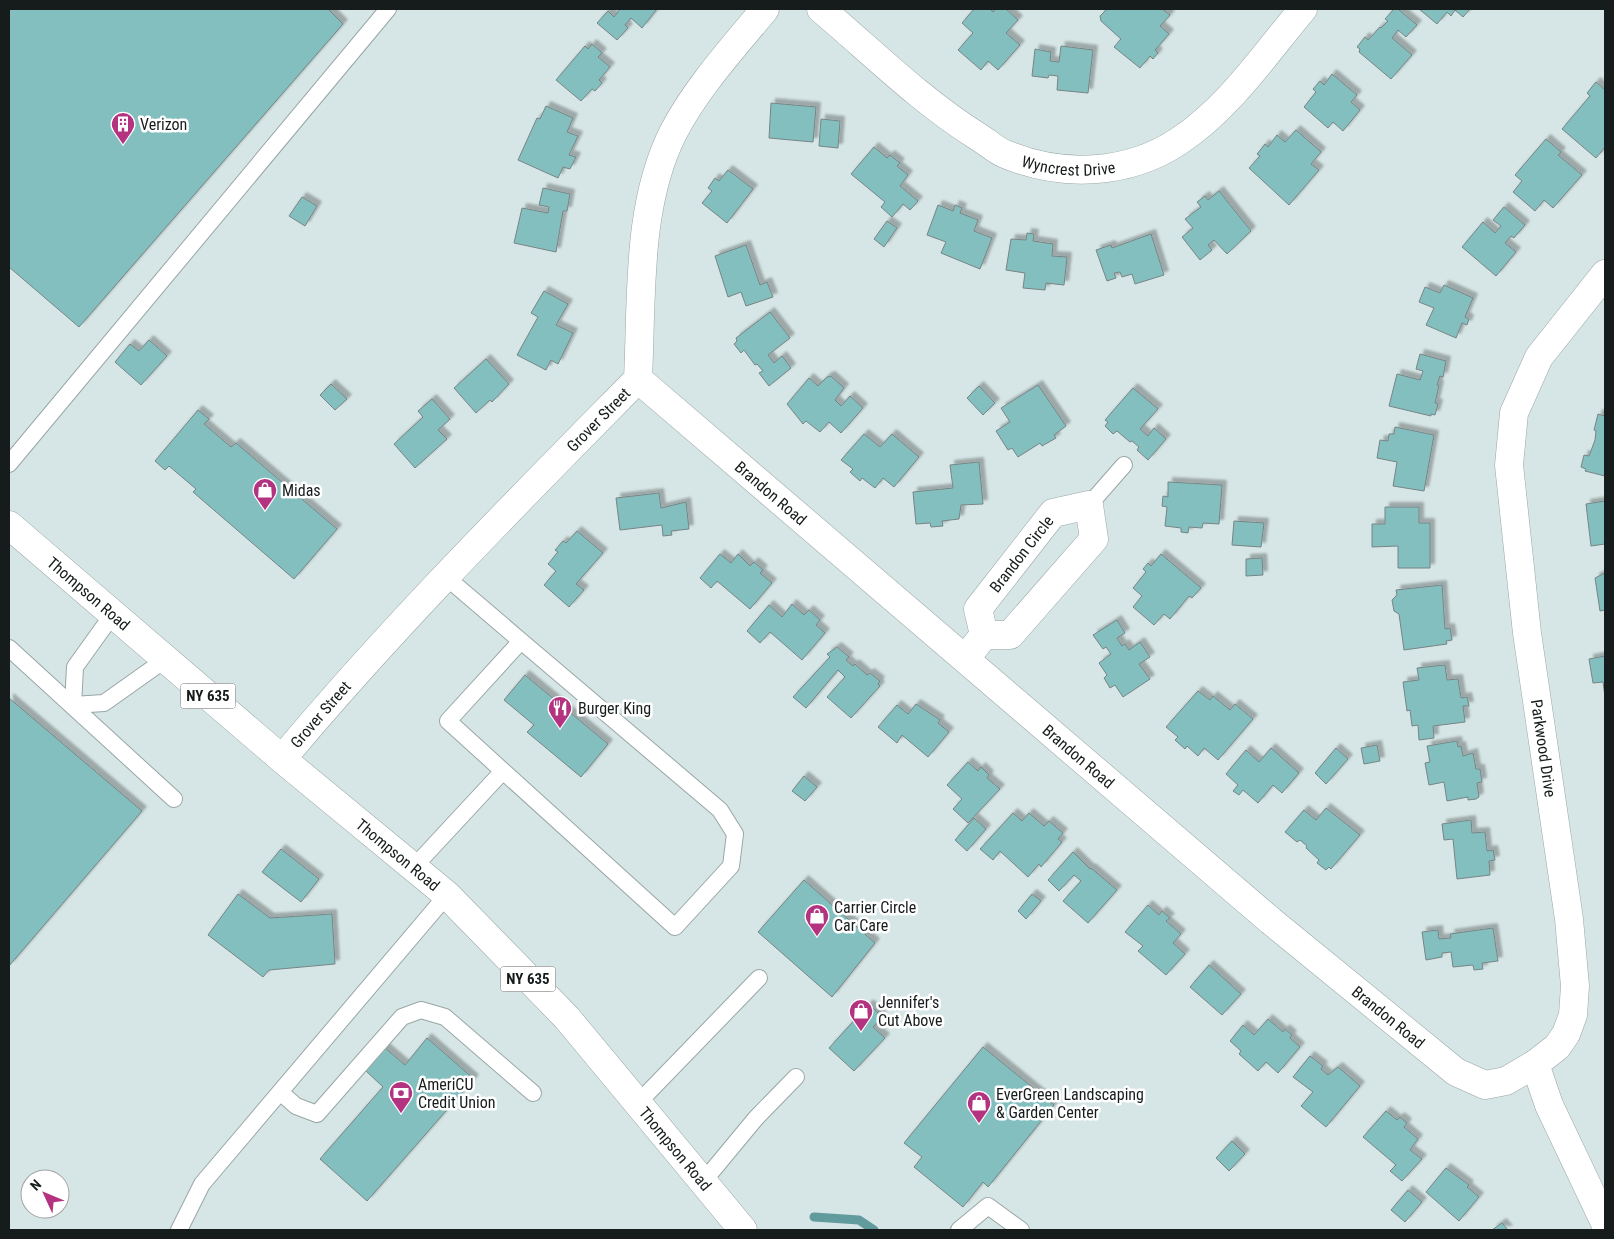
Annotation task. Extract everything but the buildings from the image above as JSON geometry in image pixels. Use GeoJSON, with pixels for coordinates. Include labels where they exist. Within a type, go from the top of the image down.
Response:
{"type":"FeatureCollection","features":[{"type":"Feature","properties":{"kind":"street","name":"Grover Street"},"geometry":{"type":"LineString","coordinates":[[282,759],[316,719],[504,515],[638,379],[646,235],[652,191],[673,133],[691,102],[764,9]]}},
{"type":"Feature","properties":{"kind":"street","name":"Wyncrest Drive"},"geometry":{"type":"LineString","coordinates":[[821,9],[950,118],[1005,154],[1061,170],[1092,171],[1152,158],[1180,140],[1222,106],[1303,9]]}},
{"type":"Feature","properties":{"kind":"street","name":"Parkwood Drive"},"geometry":{"type":"LineString","coordinates":[[1535,1064],[1557,1046],[1566,1034],[1573,1015],[1575,986],[1569,919],[1527,633],[1508,465],[1514,413],[1539,357],[1605,274]]}},
{"type":"Feature","properties":{"kind":"street","name":"Brandon Road"},"geometry":{"type":"LineString","coordinates":[[638,379],[1271,921],[1456,1072],[1485,1085],[1506,1081],[1535,1064]]}},
{"type":"Feature","properties":{"kind":"street"},"geometry":{"type":"LineString","coordinates":[[966,658],[984,635],[1010,635],[1094,538],[1089,505]]}},
{"type":"Feature","properties":{"kind":"street","name":"Brandon Circle"},"geometry":{"type":"LineString","coordinates":[[984,635],[978,609],[1053,514],[1089,505]]}},
{"type":"Feature","properties":{"kind":"street","name":"Thompson Road"},"geometry":{"type":"LineString","coordinates":[[9,525],[282,759],[447,895],[567,1018],[743,1230]]}},
{"type":"Feature","properties":{"kind":"street"},"geometry":{"type":"LineString","coordinates":[[1535,1064],[1549,1105],[1605,1223]]}},
{"type":"Feature","properties":{"kind":"lane"},"geometry":{"type":"LineString","coordinates":[[9,464],[388,9]]}},
{"type":"Feature","properties":{"kind":"lane"},"geometry":{"type":"LineString","coordinates":[[1089,505],[1124,465]]}},
{"type":"Feature","properties":{"kind":"lane"},"geometry":{"type":"LineString","coordinates":[[446,577],[720,810],[735,834],[731,866],[675,927],[448,721],[521,641]]}},
{"type":"Feature","properties":{"kind":"lane"},"geometry":{"type":"LineString","coordinates":[[73,705],[75,667],[113,614]]}},
{"type":"Feature","properties":{"kind":"lane"},"geometry":{"type":"LineString","coordinates":[[9,648],[174,799]]}},
{"type":"Feature","properties":{"kind":"lane"},"geometry":{"type":"LineString","coordinates":[[73,705],[104,703],[166,659]]}},
{"type":"Feature","properties":{"kind":"lane"},"geometry":{"type":"LineString","coordinates":[[414,868],[503,771]]}},
{"type":"Feature","properties":{"kind":"lane"},"geometry":{"type":"LineString","coordinates":[[180,1230],[202,1184],[447,895]]}},
{"type":"Feature","properties":{"kind":"lane"},"geometry":{"type":"LineString","coordinates":[[638,1103],[759,978]]}},
{"type":"Feature","properties":{"kind":"lane"},"geometry":{"type":"LineString","coordinates":[[280,1092],[296,1106],[317,1114],[402,1017],[421,1010],[445,1017],[533,1092]]}},
{"type":"Feature","properties":{"kind":"lane"},"geometry":{"type":"LineString","coordinates":[[703,1182],[756,1118],[796,1077]]}},
{"type":"Feature","properties":{"kind":"lane"},"geometry":{"type":"LineString","coordinates":[[959,1230],[988,1206],[1020,1230]]}},
{"type":"Feature","properties":{"kind":"waterway"},"geometry":{"type":"LineString","coordinates":[[814,1217],[859,1220],[874,1230]]}},
{"type":"Feature","properties":{"kind":"place","name":"Verizon"},"geometry":{"type":"Point","coordinates":[123,145]}},
{"type":"Feature","properties":{"kind":"place","name":"Midas"},"geometry":{"type":"Point","coordinates":[265,511]}},
{"type":"Feature","properties":{"kind":"place","name":"Burger King"},"geometry":{"type":"Point","coordinates":[560,729]}},
{"type":"Feature","properties":{"kind":"place","name":"Carrier Circle Car Care"},"geometry":{"type":"Point","coordinates":[817,937]}},
{"type":"Feature","properties":{"kind":"place","name":"Jennifer's Cut Above"},"geometry":{"type":"Point","coordinates":[861,1032]}},
{"type":"Feature","properties":{"kind":"place","name":"AmeriCU Credit Union"},"geometry":{"type":"Point","coordinates":[401,1114]}},
{"type":"Feature","properties":{"kind":"place","name":"EverGreen Landscaping & Garden Center"},"geometry":{"type":"Point","coordinates":[979,1124]}}]}
